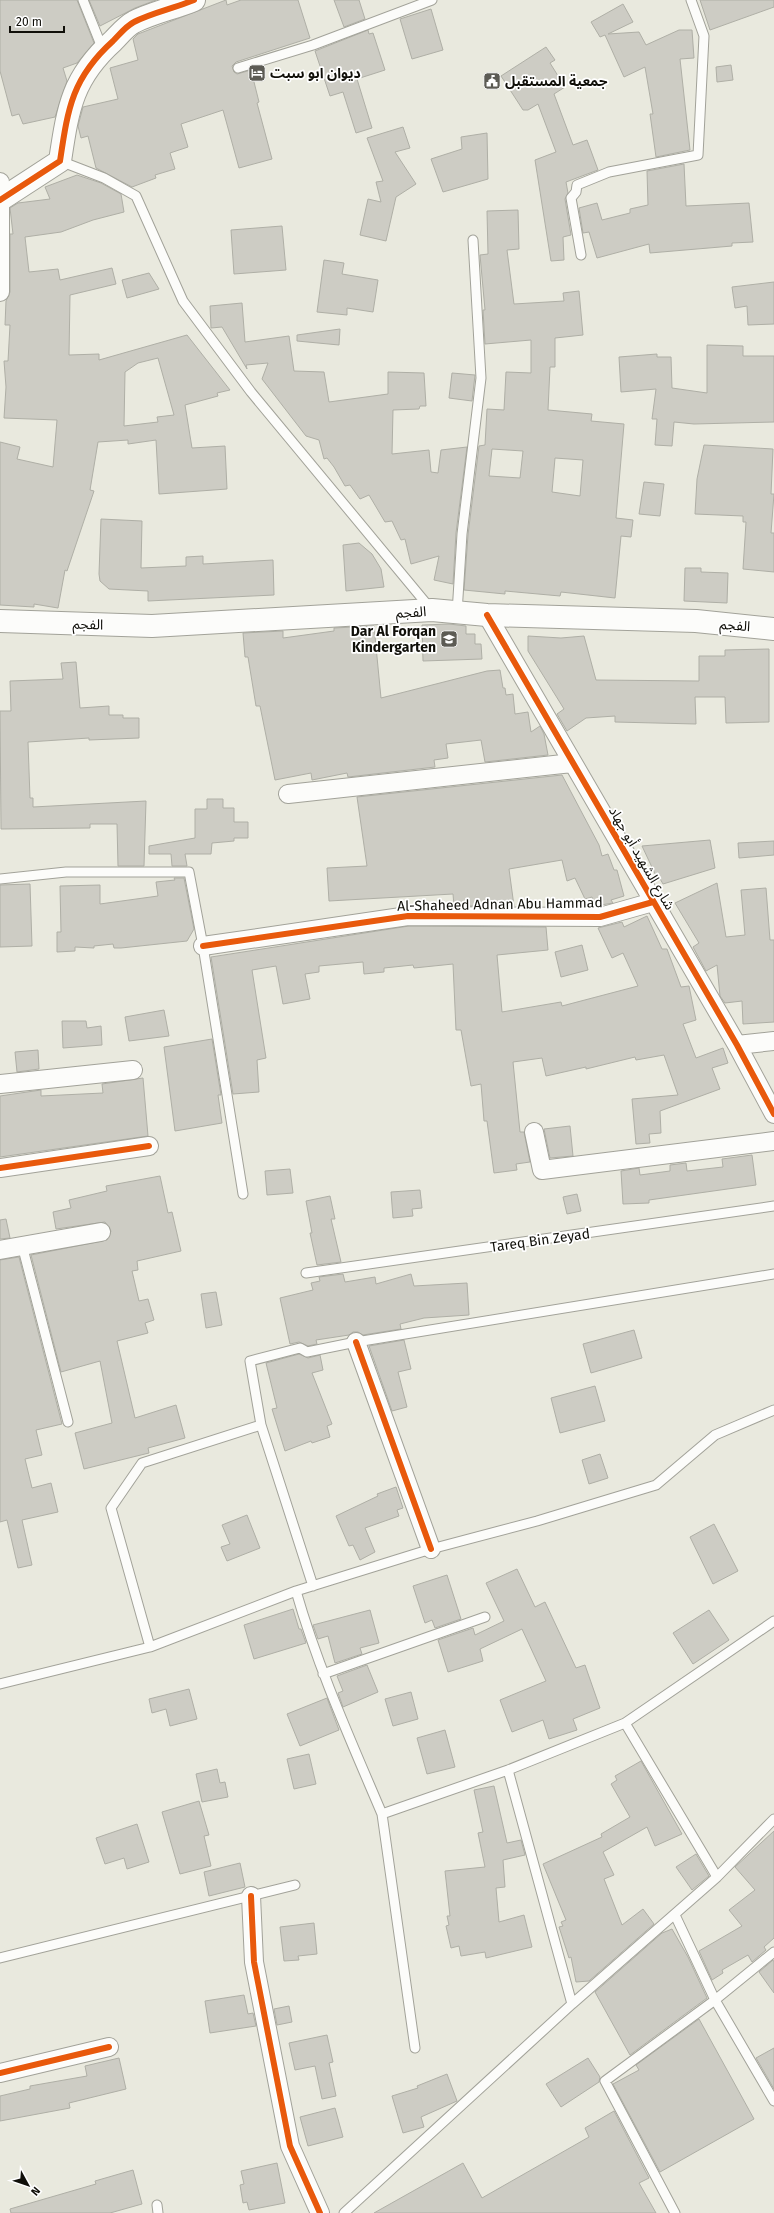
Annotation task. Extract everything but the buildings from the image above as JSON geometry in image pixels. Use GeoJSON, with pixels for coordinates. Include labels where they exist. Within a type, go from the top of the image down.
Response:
{"type":"FeatureCollection","features":[{"type":"Feature","properties":{"kind":"main road"},"geometry":{"type":"LineString","coordinates":[[0,194],[60,161],[68,111],[74,92],[84,73],[103,50],[133,22],[194,0]]}},
{"type":"Feature","properties":{"kind":"main road","name":"الفجم"},"geometry":{"type":"LineString","coordinates":[[0,622],[152,626],[432,610],[487,615],[696,621],[774,629]]}},
{"type":"Feature","properties":{"kind":"street"},"geometry":{"type":"LineString","coordinates":[[0,194],[0,292]]}},
{"type":"Feature","properties":{"kind":"street","name":"شارع الشهيد أبو جهاد"},"geometry":{"type":"LineString","coordinates":[[487,615],[737,1045],[774,1114]]}},
{"type":"Feature","properties":{"kind":"street"},"geometry":{"type":"LineString","coordinates":[[288,794],[572,763]]}},
{"type":"Feature","properties":{"kind":"street","name":"Al-Shaheed Adnan Abu Hammad"},"geometry":{"type":"LineString","coordinates":[[203,946],[408,916],[600,917],[653,902]]}},
{"type":"Feature","properties":{"kind":"street"},"geometry":{"type":"LineString","coordinates":[[737,1045],[774,1041]]}},
{"type":"Feature","properties":{"kind":"street"},"geometry":{"type":"LineString","coordinates":[[0,1084],[133,1070]]}},
{"type":"Feature","properties":{"kind":"street"},"geometry":{"type":"LineString","coordinates":[[534,1132],[542,1170],[774,1141]]}},
{"type":"Feature","properties":{"kind":"street"},"geometry":{"type":"LineString","coordinates":[[0,1168],[149,1146]]}},
{"type":"Feature","properties":{"kind":"street"},"geometry":{"type":"LineString","coordinates":[[0,1250],[101,1232]]}},
{"type":"Feature","properties":{"kind":"street"},"geometry":{"type":"LineString","coordinates":[[356,1342],[431,1549]]}},
{"type":"Feature","properties":{"kind":"street"},"geometry":{"type":"LineString","coordinates":[[251,1896],[254,1962],[290,2146],[320,2213]]}},
{"type":"Feature","properties":{"kind":"street"},"geometry":{"type":"LineString","coordinates":[[0,2073],[109,2047]]}},
{"type":"Feature","properties":{"kind":"lane"},"geometry":{"type":"LineString","coordinates":[[83,0],[103,50]]}},
{"type":"Feature","properties":{"kind":"lane"},"geometry":{"type":"LineString","coordinates":[[238,68],[313,45],[432,0]]}},
{"type":"Feature","properties":{"kind":"lane"},"geometry":{"type":"LineString","coordinates":[[581,255],[571,198],[576,192],[577,185],[609,172],[698,155],[704,36],[691,0]]}},
{"type":"Feature","properties":{"kind":"lane"},"geometry":{"type":"LineString","coordinates":[[60,161],[104,178],[136,196],[183,301],[251,392],[432,610]]}},
{"type":"Feature","properties":{"kind":"lane"},"geometry":{"type":"LineString","coordinates":[[456,613],[462,534],[481,378],[472,240]]}},
{"type":"Feature","properties":{"kind":"lane"},"geometry":{"type":"LineString","coordinates":[[0,879],[66,872],[189,872],[203,946],[243,1194]]}},
{"type":"Feature","properties":{"kind":"lane","name":"Tareq Bin Zeyad"},"geometry":{"type":"LineString","coordinates":[[306,1273],[774,1206]]}},
{"type":"Feature","properties":{"kind":"lane"},"geometry":{"type":"LineString","coordinates":[[22,1245],[68,1422]]}},
{"type":"Feature","properties":{"kind":"lane"},"geometry":{"type":"LineString","coordinates":[[313,1586],[261,1425],[250,1361],[300,1348],[307,1352],[356,1342],[774,1274]]}},
{"type":"Feature","properties":{"kind":"lane"},"geometry":{"type":"LineString","coordinates":[[0,1684],[150,1647],[296,1591],[431,1549],[537,1521],[656,1485],[715,1435],[774,1410]]}},
{"type":"Feature","properties":{"kind":"lane"},"geometry":{"type":"LineString","coordinates":[[150,1647],[111,1508],[142,1463],[261,1425]]}},
{"type":"Feature","properties":{"kind":"lane"},"geometry":{"type":"LineString","coordinates":[[296,1591],[309,1637],[323,1674],[382,1814],[415,2048]]}},
{"type":"Feature","properties":{"kind":"lane"},"geometry":{"type":"LineString","coordinates":[[323,1674],[485,1617]]}},
{"type":"Feature","properties":{"kind":"lane"},"geometry":{"type":"LineString","coordinates":[[382,1814],[508,1770],[625,1723],[774,1621]]}},
{"type":"Feature","properties":{"kind":"lane"},"geometry":{"type":"LineString","coordinates":[[625,1723],[717,1877]]}},
{"type":"Feature","properties":{"kind":"lane"},"geometry":{"type":"LineString","coordinates":[[508,1770],[572,2004]]}},
{"type":"Feature","properties":{"kind":"lane"},"geometry":{"type":"LineString","coordinates":[[344,2213],[572,2004],[717,1877],[774,1819]]}},
{"type":"Feature","properties":{"kind":"lane"},"geometry":{"type":"LineString","coordinates":[[0,1958],[295,1885]]}},
{"type":"Feature","properties":{"kind":"lane"},"geometry":{"type":"LineString","coordinates":[[675,1915],[715,2000],[774,2101]]}},
{"type":"Feature","properties":{"kind":"lane"},"geometry":{"type":"LineString","coordinates":[[675,2213],[605,2081],[715,2000],[774,1952]]}},
{"type":"Feature","properties":{"kind":"cycle path"},"geometry":{"type":"LineString","coordinates":[[0,200],[60,161],[69,109],[80,81],[99,55],[125,28],[148,16],[194,0]]}},
{"type":"Feature","properties":{"kind":"cycle path"},"geometry":{"type":"LineString","coordinates":[[487,615],[737,1045],[774,1114]]}},
{"type":"Feature","properties":{"kind":"cycle path"},"geometry":{"type":"LineString","coordinates":[[203,946],[408,916],[600,917],[653,902]]}},
{"type":"Feature","properties":{"kind":"cycle path"},"geometry":{"type":"LineString","coordinates":[[0,1168],[149,1146]]}},
{"type":"Feature","properties":{"kind":"cycle path"},"geometry":{"type":"LineString","coordinates":[[356,1342],[431,1549]]}},
{"type":"Feature","properties":{"kind":"cycle path"},"geometry":{"type":"LineString","coordinates":[[251,1896],[254,1962],[290,2146],[320,2213]]}},
{"type":"Feature","properties":{"kind":"cycle path"},"geometry":{"type":"LineString","coordinates":[[0,2073],[109,2047]]}},
{"type":"Feature","properties":{"kind":"place","name":"ديوان ابو سبت"},"geometry":{"type":"Point","coordinates":[257,73]}},
{"type":"Feature","properties":{"kind":"place","name":"جمعية المستقبل"},"geometry":{"type":"Point","coordinates":[492,81]}},
{"type":"Feature","properties":{"kind":"place","name":"Dar Al Forqan Kindergarten"},"geometry":{"type":"Point","coordinates":[449,639]}}]}
